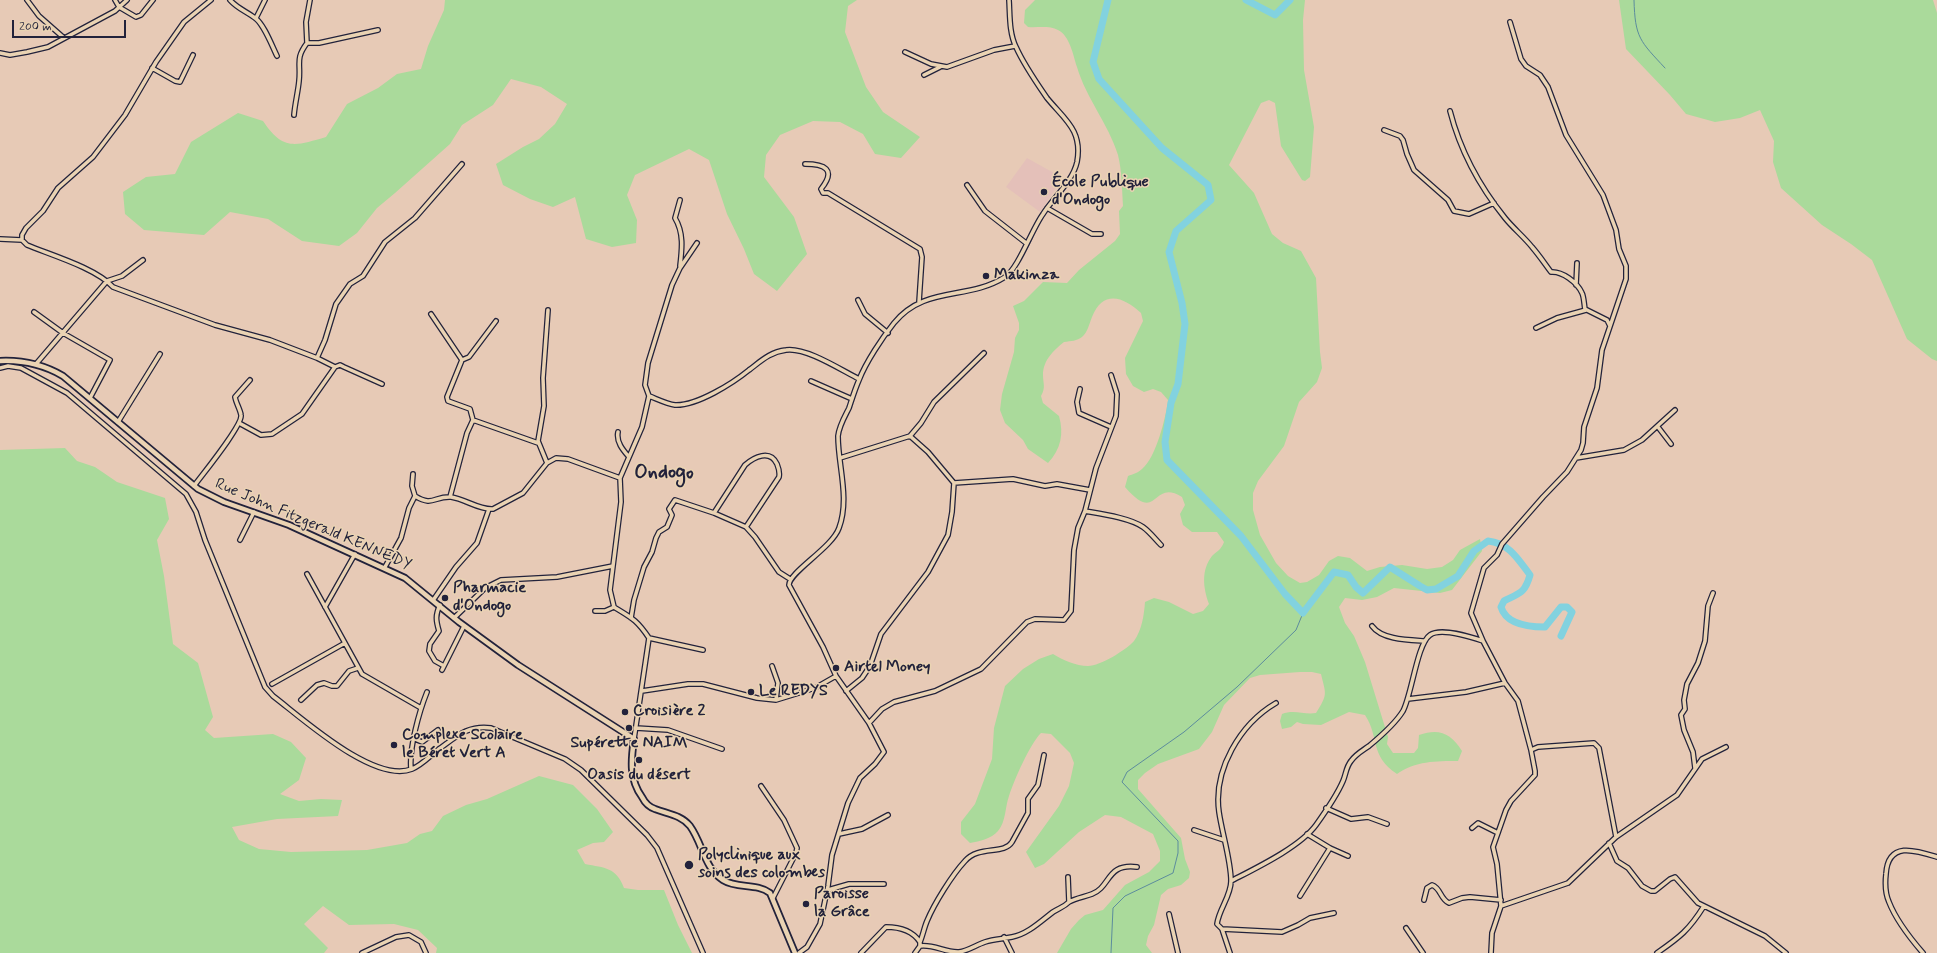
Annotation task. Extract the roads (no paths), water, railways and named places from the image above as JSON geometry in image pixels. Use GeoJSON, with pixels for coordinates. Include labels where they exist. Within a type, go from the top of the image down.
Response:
{"type":"FeatureCollection","features":[{"type":"Feature","properties":{"kind":"street"},"geometry":{"type":"LineString","coordinates":[[27,0],[38,16],[64,38]]}},
{"type":"Feature","properties":{"kind":"street"},"geometry":{"type":"LineString","coordinates":[[115,0],[119,7],[136,17],[141,15],[153,0]]}},
{"type":"Feature","properties":{"kind":"street"},"geometry":{"type":"LineString","coordinates":[[0,53],[10,55],[48,47],[119,7],[127,0]]}},
{"type":"Feature","properties":{"kind":"street"},"geometry":{"type":"LineString","coordinates":[[22,240],[22,235],[26,228],[43,211],[58,188],[92,157],[125,115],[152,68],[184,22],[211,0]]}},
{"type":"Feature","properties":{"kind":"street"},"geometry":{"type":"LineString","coordinates":[[230,0],[240,10],[256,18],[268,37],[277,56]]}},
{"type":"Feature","properties":{"kind":"street"},"geometry":{"type":"LineString","coordinates":[[256,18],[265,0]]}},
{"type":"Feature","properties":{"kind":"street"},"geometry":{"type":"LineString","coordinates":[[294,115],[299,83],[298,62],[301,51],[307,43],[306,22],[310,0]]}},
{"type":"Feature","properties":{"kind":"street"},"geometry":{"type":"LineString","coordinates":[[799,953],[807,947],[820,924],[828,890],[831,859],[848,804],[860,778],[875,764],[884,752],[869,723],[836,676],[823,647],[789,585],[790,579],[824,549],[839,529],[843,496],[839,431],[859,379],[888,333],[902,315],[918,302],[930,298],[970,291],[1003,278],[1010,272],[1047,208],[1072,174],[1077,162],[1077,142],[1070,123],[1045,94],[1015,46],[1010,26],[1008,0]]}},
{"type":"Feature","properties":{"kind":"street"},"geometry":{"type":"LineString","coordinates":[[1491,953],[1492,934],[1501,906],[1493,848],[1506,810],[1511,801],[1535,775],[1531,750],[1518,701],[1505,682],[1483,642],[1471,613],[1484,568],[1497,555],[1502,544],[1543,496],[1567,472],[1582,447],[1584,427],[1596,388],[1602,350],[1626,279],[1626,266],[1619,249],[1616,230],[1603,195],[1566,135],[1548,87],[1540,75],[1526,66],[1521,59],[1510,22]]}},
{"type":"Feature","properties":{"kind":"street"},"geometry":{"type":"LineString","coordinates":[[307,43],[319,44],[378,30]]}},
{"type":"Feature","properties":{"kind":"street"},"geometry":{"type":"LineString","coordinates":[[924,75],[940,67],[953,65],[994,50],[1015,46]]}},
{"type":"Feature","properties":{"kind":"street"},"geometry":{"type":"LineString","coordinates":[[905,52],[940,67]]}},
{"type":"Feature","properties":{"kind":"street"},"geometry":{"type":"LineString","coordinates":[[152,68],[175,81],[180,82],[194,55]]}},
{"type":"Feature","properties":{"kind":"street"},"geometry":{"type":"LineString","coordinates":[[1450,111],[1455,131],[1463,150],[1494,203],[1511,226],[1533,248],[1551,272],[1557,272],[1576,285],[1582,292],[1586,310]]}},
{"type":"Feature","properties":{"kind":"street"},"geometry":{"type":"LineString","coordinates":[[1384,130],[1400,136],[1403,140],[1414,170],[1448,200],[1454,211],[1469,214],[1494,203]]}},
{"type":"Feature","properties":{"kind":"street"},"geometry":{"type":"LineString","coordinates":[[316,358],[325,340],[336,304],[350,284],[363,276],[385,242],[415,218],[462,164]]}},
{"type":"Feature","properties":{"kind":"street"},"geometry":{"type":"LineString","coordinates":[[805,164],[819,164],[826,169],[828,176],[822,189],[822,193],[828,193],[920,249],[922,257],[918,302]]}},
{"type":"Feature","properties":{"kind":"street"},"geometry":{"type":"LineString","coordinates":[[967,186],[985,211],[1026,243]]}},
{"type":"Feature","properties":{"kind":"street"},"geometry":{"type":"LineString","coordinates":[[680,200],[675,218],[680,227],[682,247],[680,268]]}},
{"type":"Feature","properties":{"kind":"street"},"geometry":{"type":"LineString","coordinates":[[1047,208],[1092,234],[1100,234]]}},
{"type":"Feature","properties":{"kind":"street"},"geometry":{"type":"LineString","coordinates":[[0,239],[22,240],[27,245],[87,270],[107,281],[113,287],[214,325],[279,344],[316,358],[334,367]]}},
{"type":"Feature","properties":{"kind":"street"},"geometry":{"type":"LineString","coordinates":[[697,243],[680,268],[672,286],[648,363],[645,385],[649,396],[642,427],[620,478],[621,502],[610,590],[614,607],[643,628],[649,638],[631,766],[636,789],[647,805],[677,816],[689,825],[696,836],[710,867],[722,879],[730,884],[766,890],[770,893],[795,953]]}},
{"type":"Feature","properties":{"kind":"street"},"geometry":{"type":"LineString","coordinates":[[36,364],[107,281],[122,276],[143,260]]}},
{"type":"Feature","properties":{"kind":"street"},"geometry":{"type":"LineString","coordinates":[[1576,285],[1577,263]]}},
{"type":"Feature","properties":{"kind":"street"},"geometry":{"type":"LineString","coordinates":[[858,300],[865,314],[888,333]]}},
{"type":"Feature","properties":{"kind":"street"},"geometry":{"type":"LineString","coordinates":[[546,463],[538,443],[538,431],[544,406],[548,310]]}},
{"type":"Feature","properties":{"kind":"street"},"geometry":{"type":"LineString","coordinates":[[1536,328],[1561,316],[1586,310],[1607,320],[1610,326]]}},
{"type":"Feature","properties":{"kind":"street"},"geometry":{"type":"LineString","coordinates":[[34,312],[63,333],[110,360],[90,398]]}},
{"type":"Feature","properties":{"kind":"street"},"geometry":{"type":"LineString","coordinates":[[431,314],[462,360]]}},
{"type":"Feature","properties":{"kind":"street"},"geometry":{"type":"LineString","coordinates":[[450,497],[467,433],[473,420],[470,409],[448,401],[448,399],[455,373],[462,360],[469,357],[496,321]]}},
{"type":"Feature","properties":{"kind":"street"},"geometry":{"type":"LineString","coordinates":[[649,396],[674,405],[684,404],[703,398],[736,380],[767,355],[785,350],[799,351],[814,356],[859,379]]}},
{"type":"Feature","properties":{"kind":"street"},"geometry":{"type":"LineString","coordinates":[[840,458],[910,436],[921,423],[934,402],[984,353]]}},
{"type":"Feature","properties":{"kind":"street"},"geometry":{"type":"LineString","coordinates":[[118,422],[160,354]]}},
{"type":"Feature","properties":{"kind":"street","name":"Rue John Fitzgerald KENNEDY"},"geometry":{"type":"LineString","coordinates":[[0,361],[36,364],[51,369],[63,376],[194,486],[224,502],[254,512],[385,567],[414,584],[434,599],[464,626],[531,674],[634,739]]}},
{"type":"Feature","properties":{"kind":"street"},"geometry":{"type":"LineString","coordinates":[[239,423],[265,436],[276,431],[302,414],[334,367],[340,365],[382,384]]}},
{"type":"Feature","properties":{"kind":"street"},"geometry":{"type":"LineString","coordinates":[[0,368],[8,366],[21,368],[67,393],[186,494],[196,512],[205,540],[265,687],[273,696],[337,745],[366,763],[389,771],[411,769],[466,730],[478,726],[491,728],[565,760],[586,775],[635,822],[658,848],[703,953]]}},
{"type":"Feature","properties":{"kind":"street"},"geometry":{"type":"LineString","coordinates":[[869,723],[882,709],[894,702],[935,691],[981,670],[1027,622],[1035,619],[1064,620],[1067,618],[1071,611],[1074,550],[1078,528],[1086,512],[1090,490],[1116,416],[1117,394],[1111,375]]}},
{"type":"Feature","properties":{"kind":"street"},"geometry":{"type":"LineString","coordinates":[[194,486],[239,423],[241,415],[236,397],[250,380]]}},
{"type":"Feature","properties":{"kind":"street"},"geometry":{"type":"LineString","coordinates":[[811,381],[852,399]]}},
{"type":"Feature","properties":{"kind":"street"},"geometry":{"type":"LineString","coordinates":[[1080,389],[1077,402],[1079,413],[1111,427]]}},
{"type":"Feature","properties":{"kind":"street"},"geometry":{"type":"LineString","coordinates":[[1576,458],[1624,450],[1642,440],[1675,410]]}},
{"type":"Feature","properties":{"kind":"street"},"geometry":{"type":"LineString","coordinates":[[473,420],[538,443]]}},
{"type":"Feature","properties":{"kind":"street"},"geometry":{"type":"LineString","coordinates":[[1658,427],[1671,444]]}},
{"type":"Feature","properties":{"kind":"street"},"geometry":{"type":"LineString","coordinates":[[618,432],[617,439],[619,444],[629,457]]}},
{"type":"Feature","properties":{"kind":"street"},"geometry":{"type":"LineString","coordinates":[[910,436],[924,448],[954,483],[1013,479],[1045,486],[1057,484],[1090,490]]}},
{"type":"Feature","properties":{"kind":"street"},"geometry":{"type":"LineString","coordinates":[[714,513],[745,465],[752,459],[762,455],[768,456],[776,460],[780,472],[746,527]]}},
{"type":"Feature","properties":{"kind":"street"},"geometry":{"type":"LineString","coordinates":[[413,474],[412,486],[415,496],[423,501],[431,502],[441,498],[450,497],[489,509],[523,493],[546,463],[556,458],[568,459],[620,478]]}},
{"type":"Feature","properties":{"kind":"street"},"geometry":{"type":"LineString","coordinates":[[846,691],[862,678],[866,672],[881,634],[928,572],[948,535],[952,512],[952,492],[954,483]]}},
{"type":"Feature","properties":{"kind":"street"},"geometry":{"type":"LineString","coordinates":[[952,492],[958,485],[966,483]]}},
{"type":"Feature","properties":{"kind":"street"},"geometry":{"type":"LineString","coordinates":[[385,567],[401,538],[409,508],[415,496]]}},
{"type":"Feature","properties":{"kind":"street"},"geometry":{"type":"LineString","coordinates":[[631,618],[638,587],[656,538],[671,521],[672,515],[669,509],[675,500],[714,513],[746,527],[755,537],[778,572],[790,579]]}},
{"type":"Feature","properties":{"kind":"street"},"geometry":{"type":"LineString","coordinates":[[434,599],[456,567],[477,543],[489,509]]}},
{"type":"Feature","properties":{"kind":"street"},"geometry":{"type":"LineString","coordinates":[[240,540],[254,512]]}},
{"type":"Feature","properties":{"kind":"street"},"geometry":{"type":"LineString","coordinates":[[1086,512],[1117,517],[1137,524],[1144,528],[1161,545]]}},
{"type":"Feature","properties":{"kind":"street"},"geometry":{"type":"LineString","coordinates":[[325,607],[355,554]]}},
{"type":"Feature","properties":{"kind":"street"},"geometry":{"type":"LineString","coordinates":[[454,618],[484,588],[501,580],[557,577],[613,566]]}},
{"type":"Feature","properties":{"kind":"street"},"geometry":{"type":"LineString","coordinates":[[307,574],[362,674],[421,708]]}},
{"type":"Feature","properties":{"kind":"street"},"geometry":{"type":"LineString","coordinates":[[1695,768],[1693,752],[1684,730],[1681,715],[1685,709],[1684,700],[1687,684],[1698,663],[1705,641],[1708,606],[1713,593]]}},
{"type":"Feature","properties":{"kind":"street"},"geometry":{"type":"LineString","coordinates":[[440,605],[436,613],[436,620],[440,631],[430,644],[429,651],[435,660],[444,666]]}},
{"type":"Feature","properties":{"kind":"street"},"geometry":{"type":"LineString","coordinates":[[595,611],[605,612],[614,607]]}},
{"type":"Feature","properties":{"kind":"street"},"geometry":{"type":"LineString","coordinates":[[442,670],[464,626]]}},
{"type":"Feature","properties":{"kind":"street"},"geometry":{"type":"LineString","coordinates":[[1372,626],[1380,633],[1408,640],[1425,641]]}},
{"type":"Feature","properties":{"kind":"street"},"geometry":{"type":"LineString","coordinates":[[1231,881],[1279,855],[1307,834],[1315,826],[1343,780],[1350,761],[1394,722],[1403,711],[1425,641],[1430,635],[1442,632],[1483,642]]}},
{"type":"Feature","properties":{"kind":"street"},"geometry":{"type":"LineString","coordinates":[[649,638],[703,650]]}},
{"type":"Feature","properties":{"kind":"street"},"geometry":{"type":"LineString","coordinates":[[272,684],[345,643]]}},
{"type":"Feature","properties":{"kind":"street"},"geometry":{"type":"LineString","coordinates":[[772,666],[778,683],[776,700]]}},
{"type":"Feature","properties":{"kind":"street"},"geometry":{"type":"LineString","coordinates":[[301,700],[317,685],[324,682],[332,686],[337,686],[349,671],[358,668]]}},
{"type":"Feature","properties":{"kind":"street"},"geometry":{"type":"LineString","coordinates":[[642,691],[688,684],[703,684],[757,698],[776,700],[815,688],[836,676]]}},
{"type":"Feature","properties":{"kind":"street"},"geometry":{"type":"LineString","coordinates":[[1408,699],[1466,692],[1505,682]]}},
{"type":"Feature","properties":{"kind":"street"},"geometry":{"type":"LineString","coordinates":[[411,769],[410,756],[421,708],[427,692]]}},
{"type":"Feature","properties":{"kind":"street"},"geometry":{"type":"LineString","coordinates":[[1230,953],[1222,929],[1217,924],[1218,915],[1226,899],[1231,881],[1218,797],[1218,786],[1221,775],[1233,748],[1254,718],[1276,702]]}},
{"type":"Feature","properties":{"kind":"street"},"geometry":{"type":"LineString","coordinates":[[636,728],[668,730],[722,748]]}},
{"type":"Feature","properties":{"kind":"street"},"geometry":{"type":"LineString","coordinates":[[415,739],[422,742],[438,730]]}},
{"type":"Feature","properties":{"kind":"street"},"geometry":{"type":"LineString","coordinates":[[1531,750],[1538,747],[1594,743],[1599,748],[1616,837]]}},
{"type":"Feature","properties":{"kind":"street"},"geometry":{"type":"LineString","coordinates":[[1501,906],[1568,883],[1616,837],[1677,794],[1695,768],[1707,756],[1726,748]]}},
{"type":"Feature","properties":{"kind":"street"},"geometry":{"type":"LineString","coordinates":[[915,953],[920,946],[920,942],[937,902],[966,860],[981,851],[1001,849],[1009,846],[1028,813],[1028,799],[1038,785],[1044,755]]}},
{"type":"Feature","properties":{"kind":"street"},"geometry":{"type":"LineString","coordinates":[[761,786],[784,820],[796,848],[796,854],[773,898]]}},
{"type":"Feature","properties":{"kind":"street"},"geometry":{"type":"LineString","coordinates":[[1326,808],[1351,819],[1368,817],[1387,824]]}},
{"type":"Feature","properties":{"kind":"street"},"geometry":{"type":"LineString","coordinates":[[838,834],[844,831],[862,829],[888,815]]}},
{"type":"Feature","properties":{"kind":"street"},"geometry":{"type":"LineString","coordinates":[[1472,828],[1478,823],[1498,833]]}},
{"type":"Feature","properties":{"kind":"street"},"geometry":{"type":"LineString","coordinates":[[1194,830],[1224,840]]}},
{"type":"Feature","properties":{"kind":"street"},"geometry":{"type":"LineString","coordinates":[[1307,834],[1330,848],[1348,856]]}},
{"type":"Feature","properties":{"kind":"street"},"geometry":{"type":"LineString","coordinates":[[1609,843],[1616,861],[1628,868],[1646,890],[1655,891],[1670,879],[1675,877],[1698,903],[1765,936],[1786,953]]}},
{"type":"Feature","properties":{"kind":"street"},"geometry":{"type":"LineString","coordinates":[[1300,896],[1330,848]]}},
{"type":"Feature","properties":{"kind":"street"},"geometry":{"type":"LineString","coordinates":[[1923,953],[1895,914],[1888,900],[1885,885],[1886,870],[1890,857],[1895,852],[1907,850],[1918,851],[1937,857]]}},
{"type":"Feature","properties":{"kind":"street"},"geometry":{"type":"LineString","coordinates":[[920,946],[929,945],[958,953],[986,941],[1004,937],[1011,938],[1026,931],[1055,911],[1064,907],[1068,902],[1075,898],[1093,894],[1120,868],[1127,866],[1137,867]]}},
{"type":"Feature","properties":{"kind":"street"},"geometry":{"type":"LineString","coordinates":[[1068,877],[1068,902]]}},
{"type":"Feature","properties":{"kind":"street"},"geometry":{"type":"LineString","coordinates":[[828,890],[849,884],[884,884]]}},
{"type":"Feature","properties":{"kind":"street"},"geometry":{"type":"LineString","coordinates":[[1424,900],[1427,888],[1432,885],[1436,887],[1444,900],[1449,903],[1462,898],[1501,900]]}},
{"type":"Feature","properties":{"kind":"street"},"geometry":{"type":"LineString","coordinates":[[1657,953],[1680,938],[1689,929],[1704,906]]}},
{"type":"Feature","properties":{"kind":"street"},"geometry":{"type":"LineString","coordinates":[[1222,929],[1282,932],[1298,926],[1310,918],[1334,913]]}},
{"type":"Feature","properties":{"kind":"street"},"geometry":{"type":"LineString","coordinates":[[1169,914],[1178,953]]}},
{"type":"Feature","properties":{"kind":"street"},"geometry":{"type":"LineString","coordinates":[[861,953],[886,927],[902,929],[915,935],[920,942]]}},
{"type":"Feature","properties":{"kind":"street"},"geometry":{"type":"LineString","coordinates":[[1406,928],[1423,953]]}},
{"type":"Feature","properties":{"kind":"street"},"geometry":{"type":"LineString","coordinates":[[362,953],[396,937],[409,935],[421,942],[426,953]]}},
{"type":"Feature","properties":{"kind":"street"},"geometry":{"type":"LineString","coordinates":[[1004,937],[1012,953]]}},
{"type":"Feature","properties":{"kind":"waterway"},"geometry":{"type":"LineString","coordinates":[[1108,0],[1093,62],[1099,79],[1162,148],[1208,185],[1211,200],[1176,231],[1169,252],[1182,303],[1185,324],[1178,384],[1171,403],[1165,442],[1167,460],[1241,536],[1285,594],[1303,613],[1334,572],[1348,575],[1356,587],[1363,593],[1390,567],[1427,590],[1436,589],[1458,576],[1474,551],[1488,541],[1495,542],[1507,548],[1530,575],[1524,589],[1504,601],[1501,607],[1504,613],[1513,621],[1525,625],[1545,627],[1561,607],[1567,607],[1572,612],[1561,636]]}},
{"type":"Feature","properties":{"kind":"waterway"},"geometry":{"type":"LineString","coordinates":[[1246,0],[1275,15],[1290,0]]}},
{"type":"Feature","properties":{"kind":"waterway"},"geometry":{"type":"LineString","coordinates":[[1634,0],[1636,23],[1640,38],[1644,45],[1665,68]]}},
{"type":"Feature","properties":{"kind":"waterway"},"geometry":{"type":"LineString","coordinates":[[1111,953],[1113,908],[1125,896],[1173,873],[1178,853],[1178,841],[1122,782],[1127,772],[1184,732],[1237,687],[1296,630],[1303,613]]}},
{"type":"Feature","properties":{"kind":"place","name":"École Publique d'Ondogo"},"geometry":{"type":"Point","coordinates":[1044,192]}},
{"type":"Feature","properties":{"kind":"place","name":"Makinza"},"geometry":{"type":"Point","coordinates":[986,276]}},
{"type":"Feature","properties":{"kind":"place","name":"Pharmacie d'Ondogo"},"geometry":{"type":"Point","coordinates":[445,598]}},
{"type":"Feature","properties":{"kind":"place","name":"Airtel Money"},"geometry":{"type":"Point","coordinates":[836,668]}},
{"type":"Feature","properties":{"kind":"place","name":"Le REDYS"},"geometry":{"type":"Point","coordinates":[751,692]}},
{"type":"Feature","properties":{"kind":"place","name":"Croisière 2"},"geometry":{"type":"Point","coordinates":[625,712]}},
{"type":"Feature","properties":{"kind":"place","name":"Supérette NAIM"},"geometry":{"type":"Point","coordinates":[629,728]}},
{"type":"Feature","properties":{"kind":"place","name":"Complexe Scolaire le Béret Vert A"},"geometry":{"type":"Point","coordinates":[394,745]}},
{"type":"Feature","properties":{"kind":"place","name":"Oasis du désert"},"geometry":{"type":"Point","coordinates":[639,760]}},
{"type":"Feature","properties":{"kind":"place","name":"Polyclinique aux soins des colombes"},"geometry":{"type":"Point","coordinates":[689,865]}},
{"type":"Feature","properties":{"kind":"place","name":"Paroisse la Grâce"},"geometry":{"type":"Point","coordinates":[806,904]}},
{"type":"Feature","properties":{"kind":"district","name":"Ondogo"},"geometry":{"type":"Point","coordinates":[664,474]}}]}
